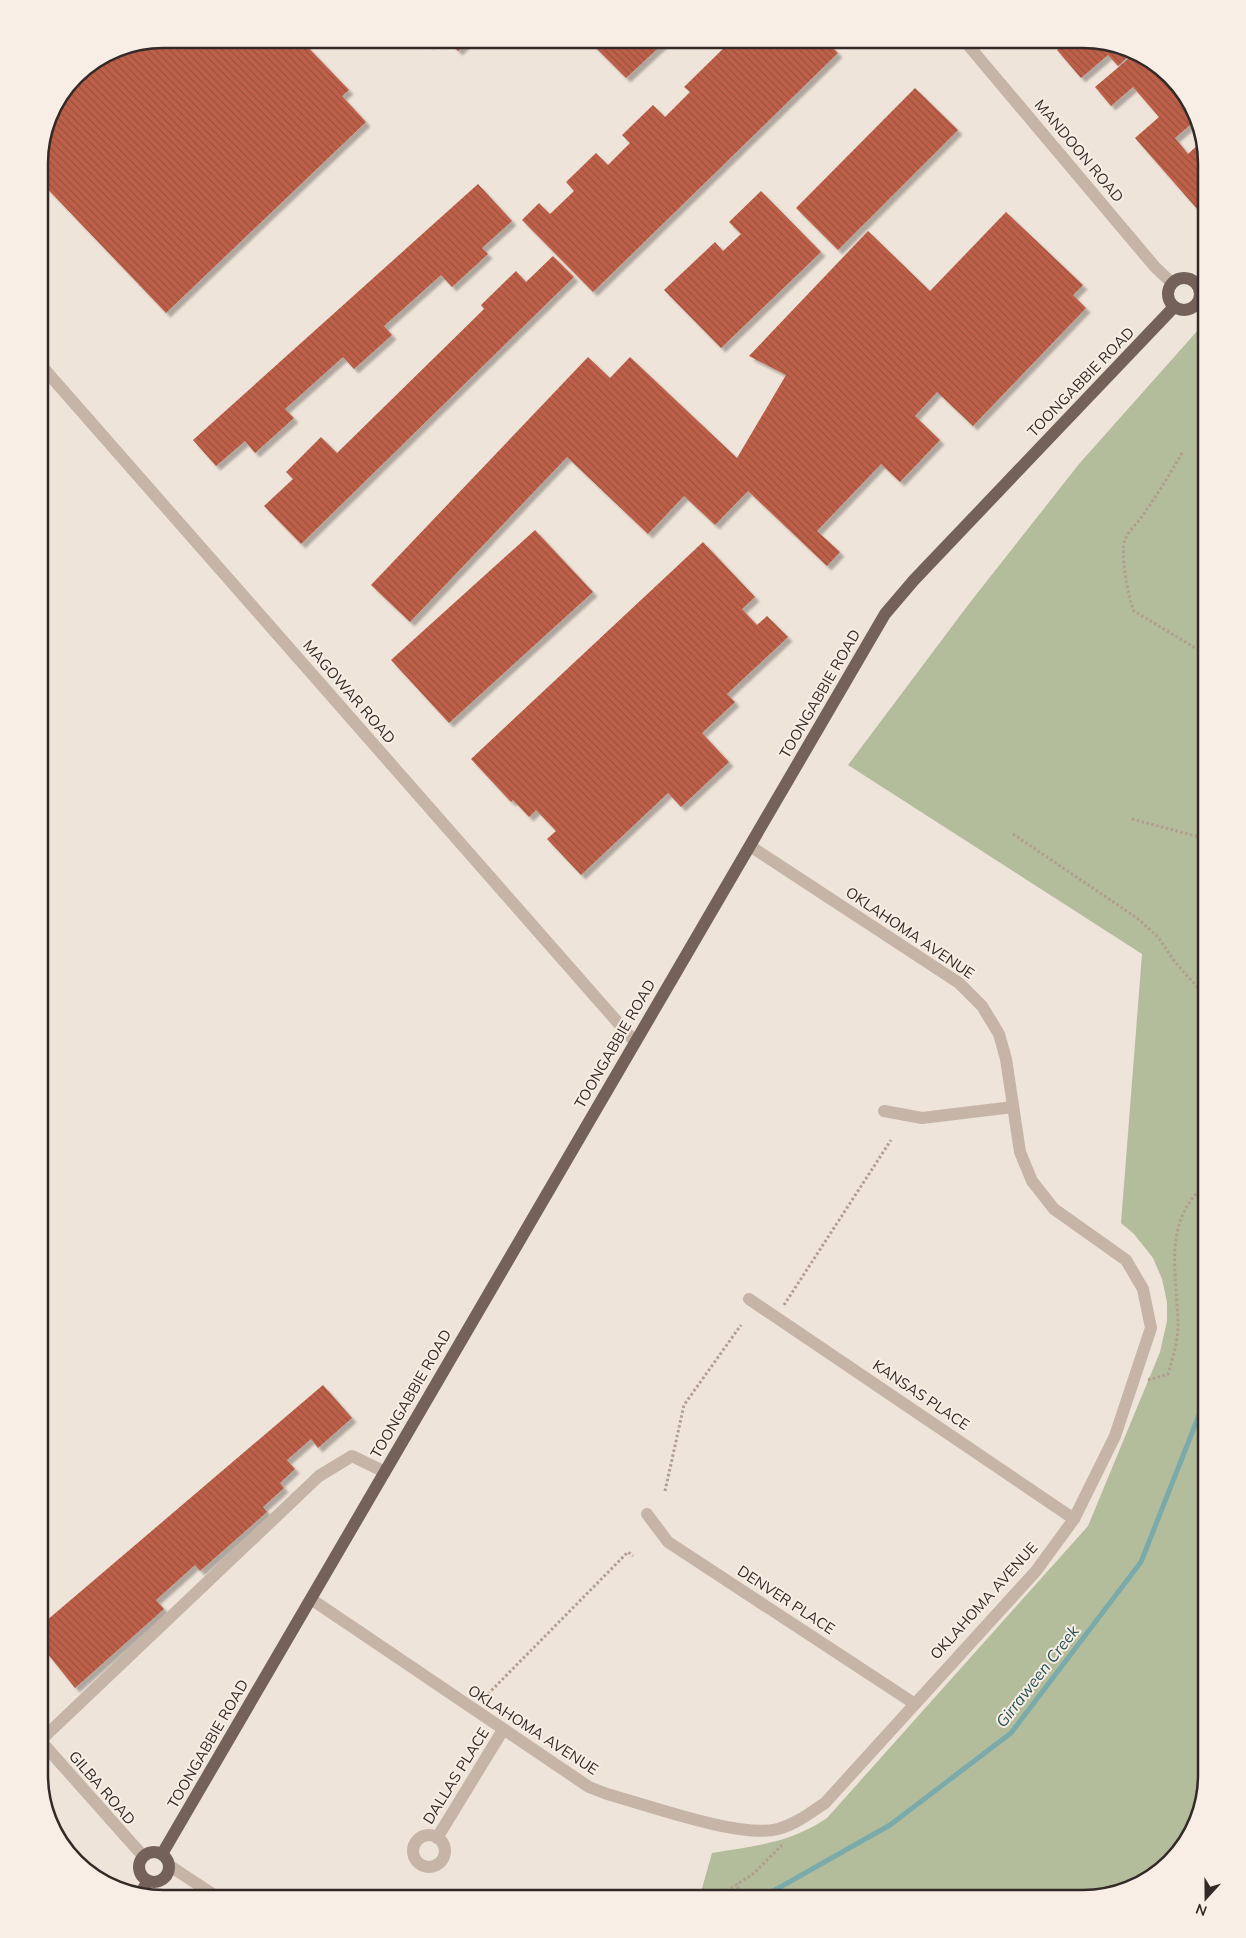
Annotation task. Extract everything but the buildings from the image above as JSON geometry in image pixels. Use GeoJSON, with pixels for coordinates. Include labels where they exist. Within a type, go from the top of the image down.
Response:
{"type":"FeatureCollection","features":[{"type":"Feature","properties":{"kind":"main road"},"geometry":{"type":"LineString","coordinates":[[1198,289],[1197,285],[1185,278],[1179,278],[1172,283],[1167,292],[1168,299],[1174,307],[1182,310],[1194,307],[1198,300]]}},
{"type":"Feature","properties":{"kind":"main road","name":"TOONGABBIE ROAD"},"geometry":{"type":"LineString","coordinates":[[162,1854],[885,614],[914,580],[1174,307]]}},
{"type":"Feature","properties":{"kind":"main road"},"geometry":{"type":"LineString","coordinates":[[152,1852],[162,1854],[167,1858],[170,1866],[169,1872],[162,1880],[148,1881],[140,1871],[143,1856],[152,1852]]}},
{"type":"Feature","properties":{"kind":"main road"},"geometry":{"type":"LineString","coordinates":[[143,1888],[148,1881]]}},
{"type":"Feature","properties":{"kind":"street","name":"MANDOON ROAD"},"geometry":{"type":"LineString","coordinates":[[971,48],[1155,267],[1172,283]]}},
{"type":"Feature","properties":{"kind":"street","name":"MAGOWAR ROAD"},"geometry":{"type":"LineString","coordinates":[[48,373],[634,1042]]}},
{"type":"Feature","properties":{"kind":"street","name":"OKLAHOMA AVENUE"},"geometry":{"type":"LineString","coordinates":[[311,1599],[580,1782],[598,1791],[741,1831],[777,1829],[804,1818],[825,1803],[1036,1571],[1074,1519],[1114,1436],[1151,1328],[1144,1289],[1126,1260],[1054,1209],[1032,1181],[1020,1152],[1006,1059],[999,1034],[982,1006],[959,983],[750,846]]}},
{"type":"Feature","properties":{"kind":"street"},"geometry":{"type":"LineString","coordinates":[[884,1111],[922,1118],[1013,1107]]}},
{"type":"Feature","properties":{"kind":"street","name":"KANSAS PLACE"},"geometry":{"type":"LineString","coordinates":[[749,1299],[1074,1519]]}},
{"type":"Feature","properties":{"kind":"street"},"geometry":{"type":"LineString","coordinates":[[47,1733],[318,1476],[352,1456],[385,1472]]}},
{"type":"Feature","properties":{"kind":"street","name":"DENVER PLACE"},"geometry":{"type":"LineString","coordinates":[[647,1514],[668,1542],[915,1704]]}},
{"type":"Feature","properties":{"kind":"street","name":"DALLAS PLACE"},"geometry":{"type":"LineString","coordinates":[[437,1838],[503,1730]]}},
{"type":"Feature","properties":{"kind":"street","name":"GILBA ROAD"},"geometry":{"type":"LineString","coordinates":[[47,1748],[143,1856]]}},
{"type":"Feature","properties":{"kind":"street"},"geometry":{"type":"LineString","coordinates":[[170,1866],[206,1890]]}},
{"type":"Feature","properties":{"kind":"path"},"geometry":{"type":"LineString","coordinates":[[1182,453],[1162,487],[1125,540],[1122,556],[1129,586],[1128,598],[1134,611],[1198,650]]}},
{"type":"Feature","properties":{"kind":"path"},"geometry":{"type":"LineString","coordinates":[[1132,819],[1198,837]]}},
{"type":"Feature","properties":{"kind":"path"},"geometry":{"type":"LineString","coordinates":[[1013,834],[1137,918],[1158,937],[1175,962],[1198,988]]}},
{"type":"Feature","properties":{"kind":"path"},"geometry":{"type":"LineString","coordinates":[[782,1307],[891,1140]]}},
{"type":"Feature","properties":{"kind":"path"},"geometry":{"type":"LineString","coordinates":[[1133,1384],[1168,1374],[1178,1330],[1174,1266],[1178,1225],[1190,1199],[1198,1191]]}},
{"type":"Feature","properties":{"kind":"path"},"geometry":{"type":"LineString","coordinates":[[665,1491],[684,1405],[740,1325]]}},
{"type":"Feature","properties":{"kind":"path"},"geometry":{"type":"LineString","coordinates":[[488,1694],[628,1552],[633,1556]]}},
{"type":"Feature","properties":{"kind":"path"},"geometry":{"type":"LineString","coordinates":[[728,1890],[753,1874],[787,1840]]}},
{"type":"Feature","properties":{"kind":"path"},"geometry":{"type":"LineString","coordinates":[[738,1883],[738,1890]]}},
{"type":"Feature","properties":{"kind":"green space"},"geometry":{"type":"Polygon","coordinates":[[[1198,330],[1198,1790],[1195,1805],[1183,1833],[1165,1857],[1134,1879],[1113,1887],[1098,1890],[702,1890],[712,1853],[786,1838],[827,1818],[1088,1526],[1160,1352],[1167,1321],[1167,1302],[1162,1279],[1153,1258],[1134,1234],[1121,1223],[1142,954],[848,765],[968,605],[1079,464],[1198,330]]]}},
{"type":"Feature","properties":{"kind":"waterway","name":"Girraween Creek"},"geometry":{"type":"LineString","coordinates":[[775,1890],[890,1825],[1011,1733],[1141,1562],[1198,1418]]}}]}
